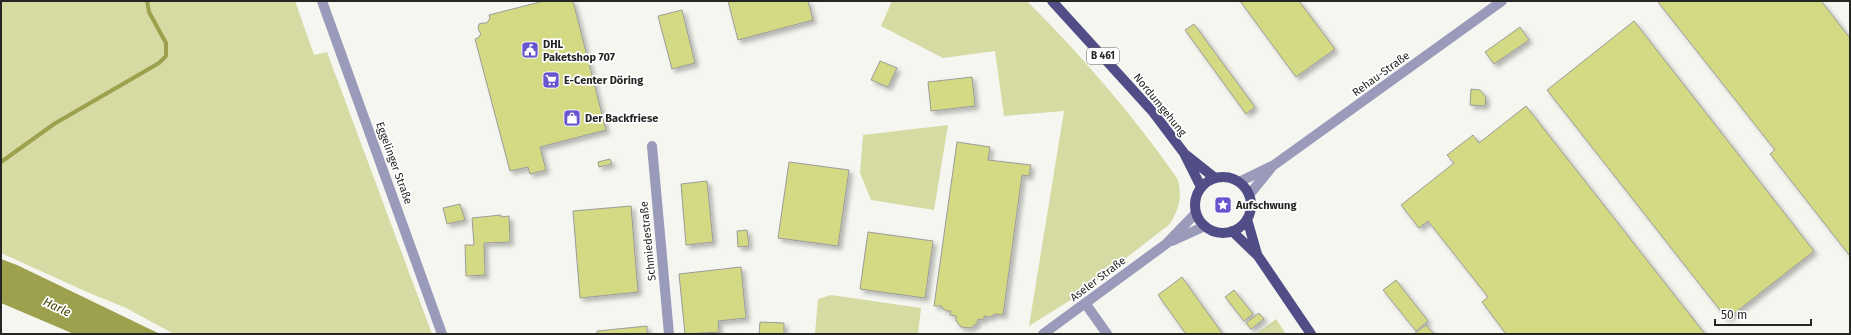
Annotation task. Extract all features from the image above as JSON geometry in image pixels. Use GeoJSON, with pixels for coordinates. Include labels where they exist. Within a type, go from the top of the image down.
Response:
{"type":"FeatureCollection","features":[{"type":"Feature","properties":{"kind":"main road","name":"Nordumgehung"},"geometry":{"type":"LineString","coordinates":[[1052,1],[1148,106],[1184,153],[1201,187]]}},
{"type":"Feature","properties":{"kind":"main road","name":"Nordumgehung"},"geometry":{"type":"LineString","coordinates":[[1184,153],[1215,178]]}},
{"type":"Feature","properties":{"kind":"main road"},"geometry":{"type":"LineString","coordinates":[[1215,178],[1232,178],[1239,182],[1249,195],[1250,211],[1247,218],[1240,226],[1232,231],[1214,231],[1205,226],[1196,213],[1195,204],[1196,195],[1201,187],[1215,178]]}},
{"type":"Feature","properties":{"kind":"main road"},"geometry":{"type":"LineString","coordinates":[[1247,218],[1258,256]]}},
{"type":"Feature","properties":{"kind":"main road"},"geometry":{"type":"LineString","coordinates":[[1232,231],[1258,256],[1311,334]]}},
{"type":"Feature","properties":{"kind":"street","name":"Eggelinger Straße"},"geometry":{"type":"LineString","coordinates":[[322,1],[442,334]]}},
{"type":"Feature","properties":{"kind":"street","name":"Rehau-Straße"},"geometry":{"type":"LineString","coordinates":[[1239,182],[1274,165],[1502,1]]}},
{"type":"Feature","properties":{"kind":"street","name":"Schmiedestraße"},"geometry":{"type":"LineString","coordinates":[[652,146],[669,334]]}},
{"type":"Feature","properties":{"kind":"street","name":"Rehau-Straße"},"geometry":{"type":"LineString","coordinates":[[1249,195],[1274,165]]}},
{"type":"Feature","properties":{"kind":"street","name":"Aseler Straße"},"geometry":{"type":"LineString","coordinates":[[1043,334],[1166,244],[1196,213]]}},
{"type":"Feature","properties":{"kind":"street","name":"Aseler Straße"},"geometry":{"type":"LineString","coordinates":[[1166,244],[1205,226]]}},
{"type":"Feature","properties":{"kind":"street"},"geometry":{"type":"LineString","coordinates":[[1085,304],[1107,334]]}},
{"type":"Feature","properties":{"kind":"shaded area"},"geometry":{"type":"Polygon","coordinates":[[[1,1],[295,1],[314,55],[327,52],[432,334],[174,334],[126,308],[1,253],[1,1]]]}},
{"type":"Feature","properties":{"kind":"shaded area"},"geometry":{"type":"Polygon","coordinates":[[[892,1],[1027,1],[1106,86],[1160,154],[1177,178],[1180,196],[1176,213],[1170,224],[1077,296],[1029,326],[1064,111],[1004,116],[995,51],[943,58],[881,26],[892,1]]]}},
{"type":"Feature","properties":{"kind":"shaded area"},"geometry":{"type":"Polygon","coordinates":[[[948,125],[934,210],[871,200],[860,173],[863,135],[948,125]]]}},
{"type":"Feature","properties":{"kind":"shaded area"},"geometry":{"type":"Polygon","coordinates":[[[831,295],[921,308],[918,334],[815,334],[818,299],[831,295]]]}},
{"type":"Feature","properties":{"kind":"shaded area"},"geometry":{"type":"Polygon","coordinates":[[[1276,319],[1286,334],[1256,334],[1276,319]]]}},
{"type":"Feature","properties":{"kind":"water","name":"Harle"},"geometry":{"type":"Polygon","coordinates":[[[1,259],[17,265],[160,334],[74,334],[1,303],[1,259]]]}},
{"type":"Feature","properties":{"kind":"building"},"geometry":{"type":"Polygon","coordinates":[[[544,1],[573,1],[606,130],[540,147],[546,170],[530,174],[528,167],[510,171],[475,39],[481,34],[478,29],[479,24],[487,23],[490,18],[489,15],[544,1]]]}},
{"type":"Feature","properties":{"kind":"building"},"geometry":{"type":"Polygon","coordinates":[[[728,1],[808,1],[813,20],[738,40],[728,1]]]}},
{"type":"Feature","properties":{"kind":"building"},"geometry":{"type":"Polygon","coordinates":[[[1240,1],[1299,1],[1335,49],[1296,77],[1240,1]]]}},
{"type":"Feature","properties":{"kind":"building"},"geometry":{"type":"Polygon","coordinates":[[[1821,1],[1850,38],[1850,256],[1770,154],[1775,150],[1658,2],[1821,1]]]}},
{"type":"Feature","properties":{"kind":"building"},"geometry":{"type":"Polygon","coordinates":[[[682,10],[695,63],[672,69],[658,16],[682,10]]]}},
{"type":"Feature","properties":{"kind":"building"},"geometry":{"type":"Polygon","coordinates":[[[1634,21],[1814,251],[1727,319],[1547,90],[1634,21]]]}},
{"type":"Feature","properties":{"kind":"building"},"geometry":{"type":"Polygon","coordinates":[[[1194,24],[1255,107],[1246,114],[1185,30],[1194,24]]]}},
{"type":"Feature","properties":{"kind":"building"},"geometry":{"type":"Polygon","coordinates":[[[1520,27],[1529,40],[1494,64],[1485,52],[1520,27]]]}},
{"type":"Feature","properties":{"kind":"building"},"geometry":{"type":"Polygon","coordinates":[[[880,61],[897,68],[888,87],[871,80],[880,61]]]}},
{"type":"Feature","properties":{"kind":"building"},"geometry":{"type":"Polygon","coordinates":[[[972,77],[975,106],[931,111],[928,82],[972,77]]]}},
{"type":"Feature","properties":{"kind":"building"},"geometry":{"type":"Polygon","coordinates":[[[1471,89],[1480,90],[1486,97],[1485,106],[1470,105],[1471,89]]]}},
{"type":"Feature","properties":{"kind":"building"},"geometry":{"type":"Polygon","coordinates":[[[1526,106],[1705,334],[1506,334],[1482,302],[1488,297],[1428,221],[1419,228],[1401,205],[1454,163],[1447,155],[1473,135],[1479,143],[1526,106]]]}},
{"type":"Feature","properties":{"kind":"building"},"geometry":{"type":"Polygon","coordinates":[[[957,142],[990,147],[988,160],[1031,165],[1029,176],[1022,175],[1003,315],[995,314],[990,317],[984,316],[984,320],[978,319],[977,323],[971,328],[961,327],[956,321],[956,316],[950,315],[951,311],[946,311],[941,306],[934,306],[957,142]]]}},
{"type":"Feature","properties":{"kind":"building"},"geometry":{"type":"Polygon","coordinates":[[[610,159],[612,164],[599,167],[598,162],[610,159]]]}},
{"type":"Feature","properties":{"kind":"building"},"geometry":{"type":"Polygon","coordinates":[[[789,162],[849,170],[838,246],[778,238],[789,162]]]}},
{"type":"Feature","properties":{"kind":"building"},"geometry":{"type":"Polygon","coordinates":[[[707,181],[713,242],[686,245],[681,184],[707,181]]]}},
{"type":"Feature","properties":{"kind":"building"},"geometry":{"type":"Polygon","coordinates":[[[460,204],[465,220],[447,224],[443,208],[460,204]]]}},
{"type":"Feature","properties":{"kind":"building"},"geometry":{"type":"Polygon","coordinates":[[[631,206],[638,292],[580,298],[573,211],[631,206]]]}},
{"type":"Feature","properties":{"kind":"building"},"geometry":{"type":"Polygon","coordinates":[[[501,215],[501,217],[509,216],[510,242],[484,243],[485,275],[466,276],[465,245],[474,245],[472,218],[501,215]]]}},
{"type":"Feature","properties":{"kind":"building"},"geometry":{"type":"Polygon","coordinates":[[[747,230],[749,246],[738,247],[737,231],[747,230]]]}},
{"type":"Feature","properties":{"kind":"building"},"geometry":{"type":"Polygon","coordinates":[[[868,232],[933,241],[925,298],[860,289],[868,232]]]}},
{"type":"Feature","properties":{"kind":"building"},"geometry":{"type":"Polygon","coordinates":[[[741,267],[746,318],[718,321],[719,332],[685,334],[679,274],[741,267]]]}},
{"type":"Feature","properties":{"kind":"building"},"geometry":{"type":"Polygon","coordinates":[[[1182,277],[1222,333],[1186,334],[1158,295],[1182,277]]]}},
{"type":"Feature","properties":{"kind":"building"},"geometry":{"type":"Polygon","coordinates":[[[1396,280],[1428,321],[1416,331],[1383,290],[1396,280]]]}},
{"type":"Feature","properties":{"kind":"building"},"geometry":{"type":"Polygon","coordinates":[[[1234,290],[1253,314],[1244,321],[1225,297],[1234,290]]]}},
{"type":"Feature","properties":{"kind":"building"},"geometry":{"type":"Polygon","coordinates":[[[1259,313],[1264,319],[1251,329],[1246,323],[1259,313]]]}},
{"type":"Feature","properties":{"kind":"building"},"geometry":{"type":"Polygon","coordinates":[[[760,322],[784,323],[784,334],[759,334],[760,322]]]}},
{"type":"Feature","properties":{"kind":"building"},"geometry":{"type":"Polygon","coordinates":[[[1426,325],[1434,334],[1414,334],[1426,325]]]}},
{"type":"Feature","properties":{"kind":"building"},"geometry":{"type":"Polygon","coordinates":[[[647,326],[647,334],[597,334],[597,331],[647,326]]]}},
{"type":"Feature","properties":{"kind":"waterway"},"geometry":{"type":"LineString","coordinates":[[1,162],[54,124],[159,63],[166,56],[166,43],[149,12],[147,1]]}},
{"type":"Feature","properties":{"kind":"place","name":"DHL Paketshop 707"},"geometry":{"type":"Point","coordinates":[530,50]}},
{"type":"Feature","properties":{"kind":"place","name":"E-Center Döring"},"geometry":{"type":"Point","coordinates":[551,80]}},
{"type":"Feature","properties":{"kind":"place","name":"Der Backfriese"},"geometry":{"type":"Point","coordinates":[572,118]}},
{"type":"Feature","properties":{"kind":"place","name":"Aufschwung"},"geometry":{"type":"Point","coordinates":[1223,205]}}]}
